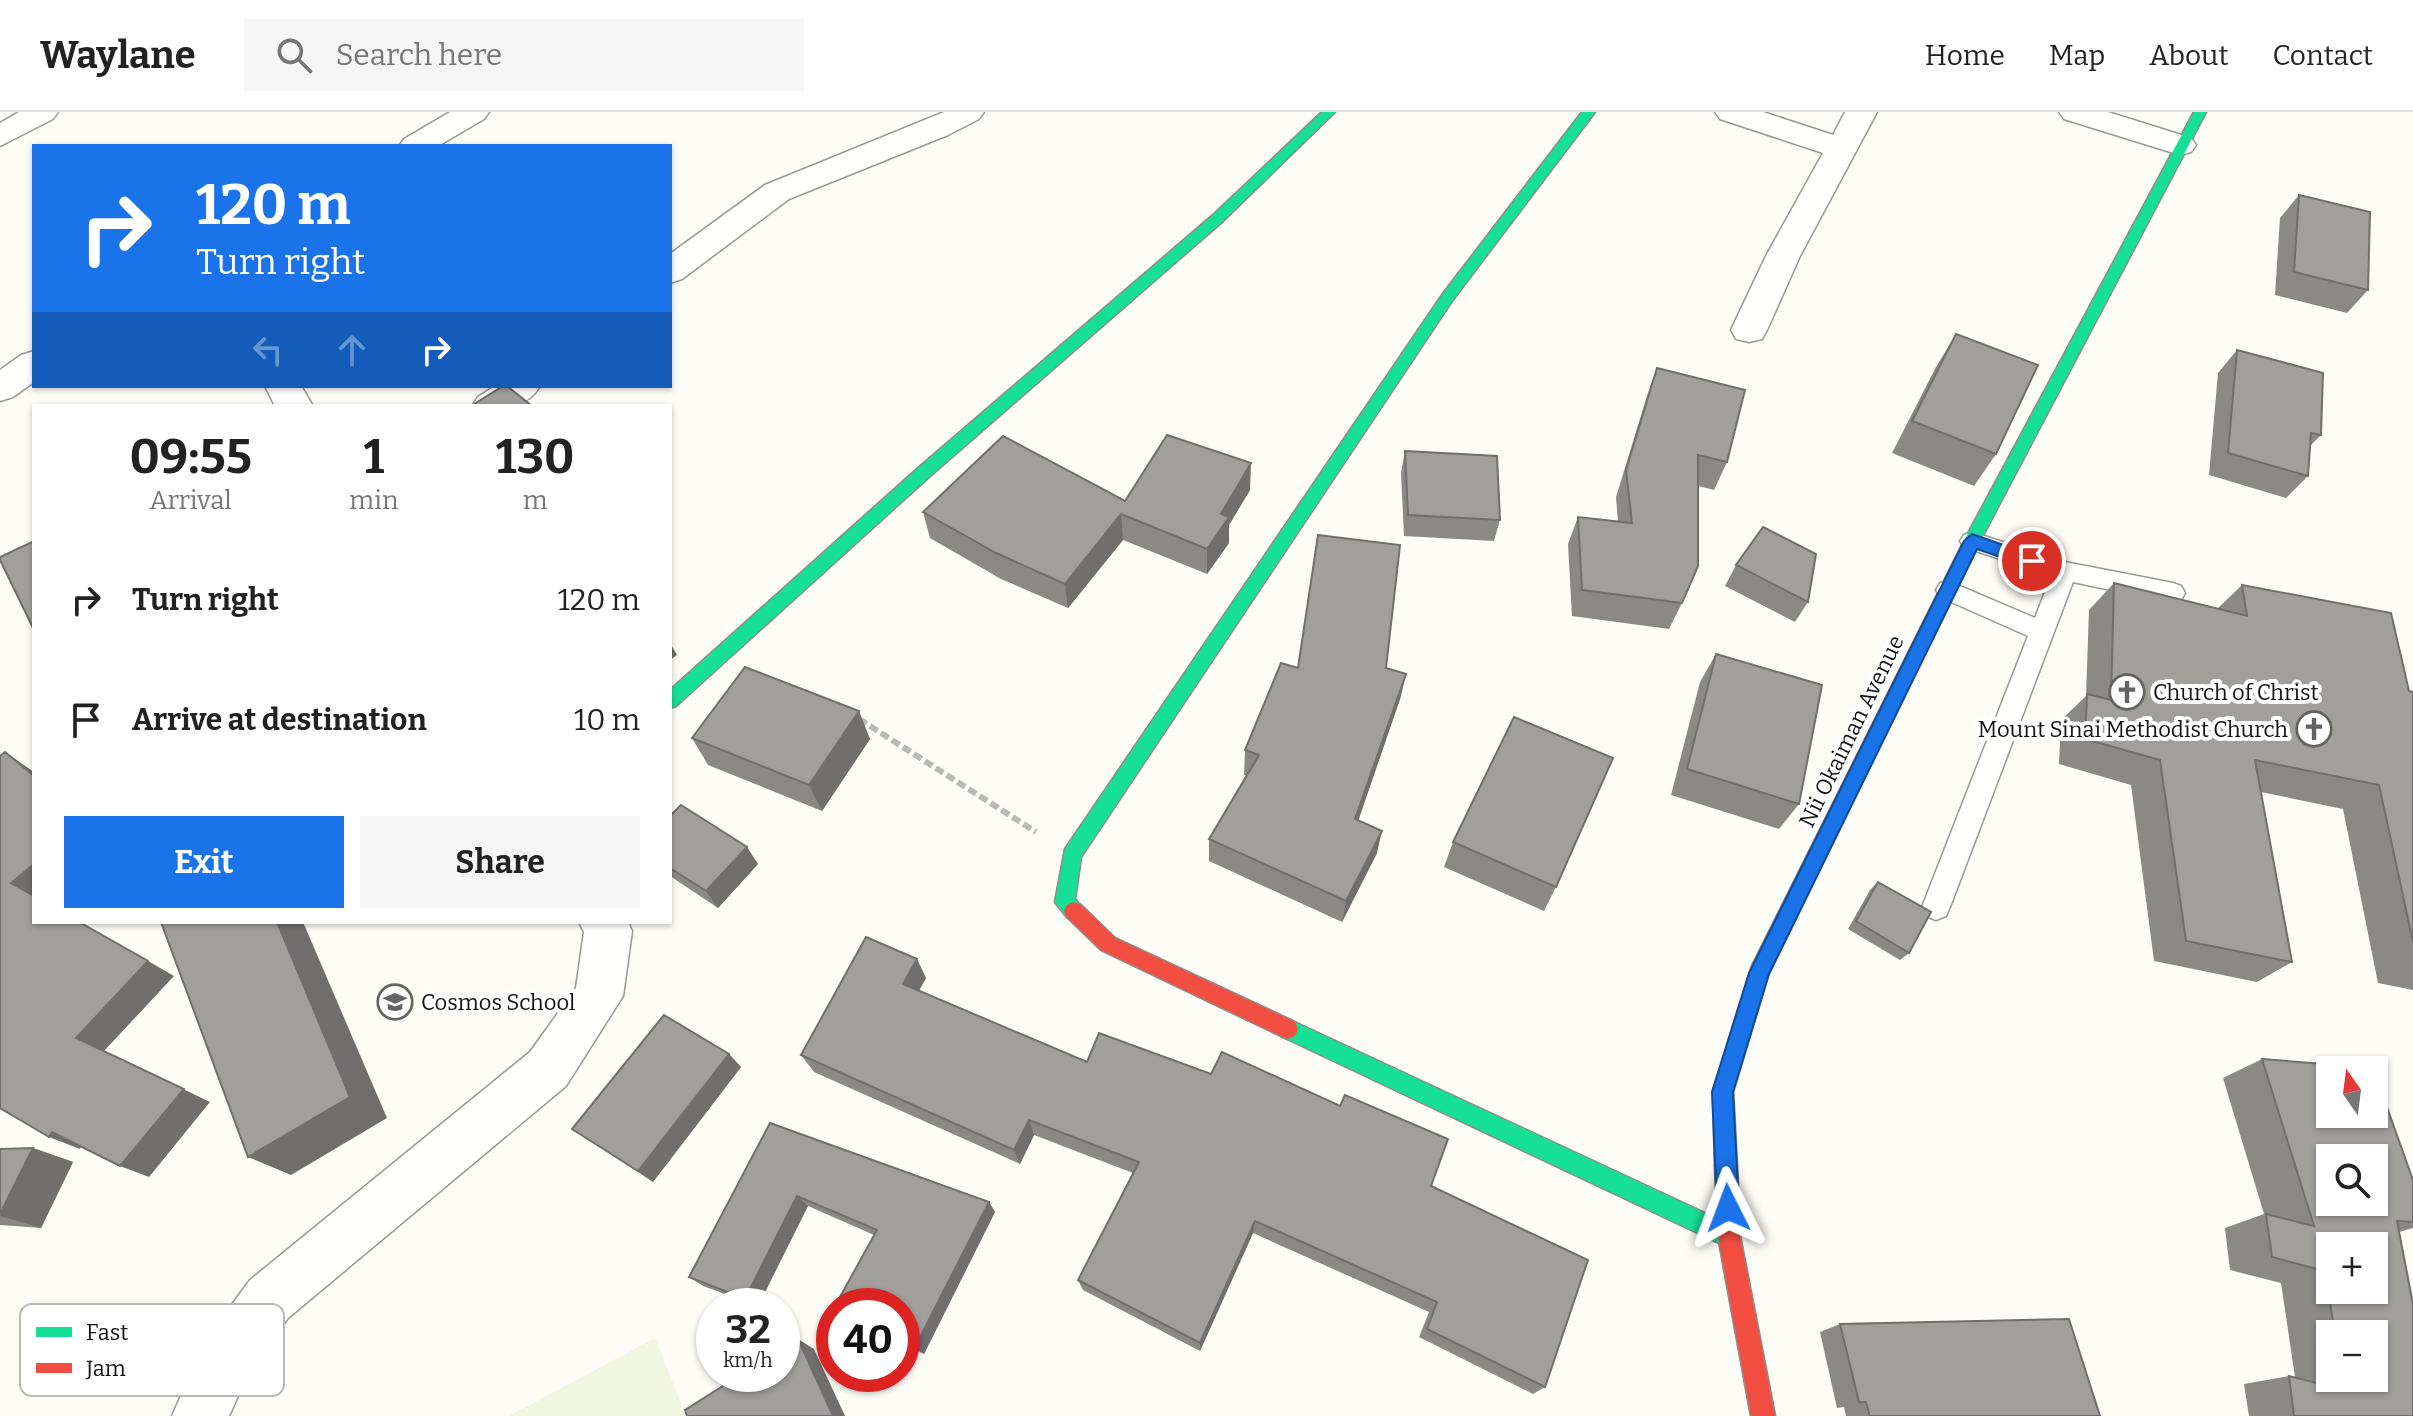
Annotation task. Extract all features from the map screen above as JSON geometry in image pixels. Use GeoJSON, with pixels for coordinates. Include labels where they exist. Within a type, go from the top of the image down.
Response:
{"type":"FeatureCollection","features":[{"type":"Feature","properties":{"kind":"street"},"geometry":{"type":"LineString","coordinates":[[0,136],[42,112]]}},
{"type":"Feature","properties":{"kind":"street"},"geometry":{"type":"LineString","coordinates":[[418,144],[473,112]]}},
{"type":"Feature","properties":{"kind":"street"},"geometry":{"type":"LineString","coordinates":[[672,270],[777,192],[937,128],[968,112]]}},
{"type":"Feature","properties":{"kind":"street"},"geometry":{"type":"LineString","coordinates":[[672,699],[924,472],[1218,218],[1329,112]]}},
{"type":"Feature","properties":{"kind":"street"},"geometry":{"type":"LineString","coordinates":[[1589,112],[1447,298],[1072,855],[1065,902],[1108,944],[1729,1236]]}},
{"type":"Feature","properties":{"kind":"street"},"geometry":{"type":"LineString","coordinates":[[1731,112],[1841,148]]}},
{"type":"Feature","properties":{"kind":"street"},"geometry":{"type":"LineString","coordinates":[[1749,330],[1783,256],[1861,112]]}},
{"type":"Feature","properties":{"kind":"street"},"geometry":{"type":"LineString","coordinates":[[2075,112],[2180,145]]}},
{"type":"Feature","properties":{"kind":"street","name":"Nii Okaiman Avenue"},"geometry":{"type":"LineString","coordinates":[[1763,1416],[1729,1236],[1723,1092],[1759,973],[1972,541],[2200,112]]}},
{"type":"Feature","properties":{"kind":"street"},"geometry":{"type":"LineString","coordinates":[[0,388],[32,365]]}},
{"type":"Feature","properties":{"kind":"street"},"geometry":{"type":"LineString","coordinates":[[494,404],[519,388]]}},
{"type":"Feature","properties":{"kind":"street"},"geometry":{"type":"LineString","coordinates":[[265,1304],[548,1069],[599,996],[608,931],[604,924]]}},
{"type":"Feature","properties":{"kind":"street"},"geometry":{"type":"LineString","coordinates":[[200,1416],[209,1396]]}},
{"type":"Feature","properties":{"kind":"lane"},"geometry":{"type":"LineString","coordinates":[[1972,541],[2065,571],[2173,593]]}},
{"type":"Feature","properties":{"kind":"lane"},"geometry":{"type":"LineString","coordinates":[[1936,907],[2065,571]]}},
{"type":"Feature","properties":{"kind":"lane"},"geometry":{"type":"LineString","coordinates":[[1948,590],[2042,632]]}},
{"type":"Feature","properties":{"kind":"path"},"geometry":{"type":"LineString","coordinates":[[847,713],[874,726],[1072,855]]}},
{"type":"Feature","properties":{"kind":"green space"},"geometry":{"type":"Polygon","coordinates":[[[655,1338],[686,1416],[509,1416],[655,1338]]]}},
{"type":"Feature","properties":{"kind":"building"},"geometry":{"type":"Polygon","coordinates":[[[2299,195],[2370,212],[2368,290],[2294,272],[2299,195]]]}},
{"type":"Feature","properties":{"kind":"building"},"geometry":{"type":"Polygon","coordinates":[[[1956,334],[2038,365],[1996,454],[1912,421],[1956,334]]]}},
{"type":"Feature","properties":{"kind":"building"},"geometry":{"type":"Polygon","coordinates":[[[2237,350],[2323,373],[2321,435],[2311,433],[2308,476],[2228,453],[2237,350]]]}},
{"type":"Feature","properties":{"kind":"building"},"geometry":{"type":"Polygon","coordinates":[[[1657,368],[1745,390],[1727,462],[1698,455],[1698,566],[1682,603],[1582,590],[1578,517],[1632,523],[1626,470],[1657,368]]]}},
{"type":"Feature","properties":{"kind":"building"},"geometry":{"type":"Polygon","coordinates":[[[500,388],[510,388],[530,404],[474,404],[500,388]]]}},
{"type":"Feature","properties":{"kind":"building"},"geometry":{"type":"Polygon","coordinates":[[[1167,435],[1251,463],[1221,514],[1229,517],[1207,549],[1121,514],[1065,584],[996,553],[923,512],[1003,436],[1125,501],[1167,435]]]}},
{"type":"Feature","properties":{"kind":"building"},"geometry":{"type":"Polygon","coordinates":[[[1405,451],[1497,456],[1500,520],[1408,515],[1405,451]]]}},
{"type":"Feature","properties":{"kind":"building"},"geometry":{"type":"Polygon","coordinates":[[[1763,527],[1816,554],[1808,602],[1736,565],[1763,527]]]}},
{"type":"Feature","properties":{"kind":"building"},"geometry":{"type":"Polygon","coordinates":[[[1318,535],[1400,545],[1386,668],[1406,674],[1355,819],[1382,831],[1346,901],[1209,839],[1259,755],[1245,750],[1281,663],[1298,668],[1318,535]]]}},
{"type":"Feature","properties":{"kind":"building"},"geometry":{"type":"Polygon","coordinates":[[[32,542],[32,626],[0,560],[0,557],[32,542]]]}},
{"type":"Feature","properties":{"kind":"building"},"geometry":{"type":"Polygon","coordinates":[[[2114,583],[2247,616],[2242,585],[2391,613],[2409,691],[2413,692],[2413,942],[2379,785],[2255,760],[2292,962],[2186,941],[2160,760],[2085,739],[2087,694],[2111,700],[2114,583]]]}},
{"type":"Feature","properties":{"kind":"building"},"geometry":{"type":"Polygon","coordinates":[[[1716,654],[1822,685],[1799,804],[1687,769],[1716,654]]]}},
{"type":"Feature","properties":{"kind":"building"},"geometry":{"type":"Polygon","coordinates":[[[745,667],[859,711],[809,785],[692,738],[745,667]]]}},
{"type":"Feature","properties":{"kind":"building"},"geometry":{"type":"Polygon","coordinates":[[[1514,717],[1613,758],[1556,887],[1453,842],[1514,717]]]}},
{"type":"Feature","properties":{"kind":"building"},"geometry":{"type":"Polygon","coordinates":[[[5,752],[32,774],[32,866],[11,883],[32,895],[32,924],[83,924],[148,961],[76,1038],[184,1089],[120,1166],[52,1132],[49,1137],[0,1108],[0,756],[5,752]]]}},
{"type":"Feature","properties":{"kind":"building"},"geometry":{"type":"Polygon","coordinates":[[[681,805],[747,847],[706,891],[672,869],[672,814],[681,805]]]}},
{"type":"Feature","properties":{"kind":"building"},"geometry":{"type":"Polygon","coordinates":[[[1878,882],[1931,912],[1909,953],[1856,921],[1878,882]]]}},
{"type":"Feature","properties":{"kind":"building"},"geometry":{"type":"Polygon","coordinates":[[[162,924],[278,924],[350,1097],[248,1157],[162,924]]]}},
{"type":"Feature","properties":{"kind":"building"},"geometry":{"type":"Polygon","coordinates":[[[866,937],[917,959],[903,984],[1087,1062],[1099,1033],[1211,1074],[1222,1052],[1340,1106],[1345,1095],[1448,1139],[1431,1186],[1588,1260],[1545,1387],[1427,1329],[1437,1302],[1255,1221],[1200,1343],[1078,1280],[1139,1162],[1029,1120],[1014,1150],[801,1055],[866,937]]]}},
{"type":"Feature","properties":{"kind":"building"},"geometry":{"type":"Polygon","coordinates":[[[664,1015],[729,1054],[638,1171],[572,1129],[664,1015]]]}},
{"type":"Feature","properties":{"kind":"building"},"geometry":{"type":"Polygon","coordinates":[[[2262,1059],[2316,1063],[2316,1128],[2388,1128],[2388,1110],[2413,1180],[2413,1222],[2397,1221],[2413,1304],[2413,1416],[2294,1416],[2289,1376],[2316,1383],[2316,1392],[2388,1392],[2388,1320],[2333,1320],[2330,1304],[2388,1304],[2388,1232],[2316,1232],[2316,1269],[2272,1257],[2266,1214],[2314,1226],[2262,1059]]]}},
{"type":"Feature","properties":{"kind":"building"},"geometry":{"type":"Polygon","coordinates":[[[770,1123],[989,1202],[920,1337],[920,1288],[845,1288],[877,1230],[797,1196],[751,1288],[717,1288],[689,1277],[770,1123]]]}},
{"type":"Feature","properties":{"kind":"building"},"geometry":{"type":"Polygon","coordinates":[[[33,1148],[0,1214],[0,1149],[33,1148]]]}},
{"type":"Feature","properties":{"kind":"building"},"geometry":{"type":"Polygon","coordinates":[[[2069,1319],[2100,1416],[1870,1416],[1866,1402],[1859,1402],[1840,1324],[2069,1319]]]}},
{"type":"Feature","properties":{"kind":"building"},"geometry":{"type":"Polygon","coordinates":[[[800,1343],[816,1379],[816,1392],[822,1392],[833,1416],[687,1416],[685,1410],[714,1392],[800,1392],[800,1343]]]}},
{"type":"Feature","properties":{"kind":"traffic: fast"},"geometry":{"type":"LineString","coordinates":[[672,699],[924,472],[1218,218],[1329,112]]}},
{"type":"Feature","properties":{"kind":"traffic: fast"},"geometry":{"type":"LineString","coordinates":[[1074,911],[1065,902],[1072,855],[1447,298],[1589,112]]}},
{"type":"Feature","properties":{"kind":"traffic: fast"},"geometry":{"type":"LineString","coordinates":[[1726,1166],[1723,1092],[1759,973],[1972,541],[2200,112]]}},
{"type":"Feature","properties":{"kind":"traffic: fast"},"geometry":{"type":"LineString","coordinates":[[1288,1029],[1729,1236]]}},
{"type":"Feature","properties":{"kind":"traffic: jam"},"geometry":{"type":"LineString","coordinates":[[1074,911],[1108,944],[1288,1029]]}},
{"type":"Feature","properties":{"kind":"traffic: jam"},"geometry":{"type":"LineString","coordinates":[[1726,1166],[1729,1236],[1763,1416]]}},
{"type":"Feature","properties":{"kind":"place","name":"Church of Christ"},"geometry":{"type":"Point","coordinates":[2127,692]}},
{"type":"Feature","properties":{"kind":"place","name":"Mount Sinai Methodist Church"},"geometry":{"type":"Point","coordinates":[2314,729]}},
{"type":"Feature","properties":{"kind":"place","name":"Cosmos School"},"geometry":{"type":"Point","coordinates":[395,1002]}},
{"type":"Feature","properties":{"kind":"route"},"geometry":{"type":"LineString","coordinates":[[1728,1208],[1723,1092],[1759,973],[1790,907],[1972,541],[2032,561]]}}]}
